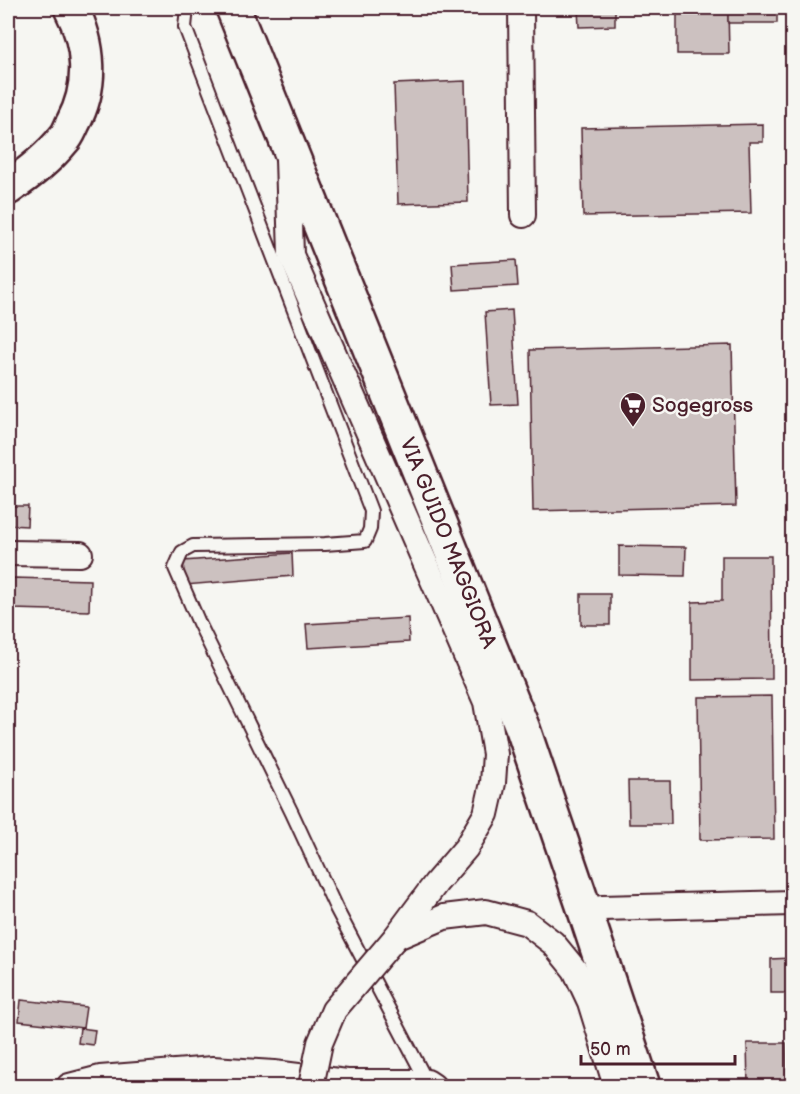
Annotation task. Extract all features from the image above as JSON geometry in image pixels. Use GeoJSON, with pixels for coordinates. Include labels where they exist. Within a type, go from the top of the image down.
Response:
{"type":"FeatureCollection","features":[{"type":"Feature","properties":{"kind":"street"},"geometry":{"type":"LineString","coordinates":[[10,186],[42,163],[65,138],[81,109],[88,77],[85,44],[71,8]]}},
{"type":"Feature","properties":{"kind":"street","name":"VIA GUIDO MAGGIORA"},"geometry":{"type":"LineString","coordinates":[[233,8],[523,729],[643,1086]]}},
{"type":"Feature","properties":{"kind":"street"},"geometry":{"type":"LineString","coordinates":[[521,8],[523,215]]}},
{"type":"Feature","properties":{"kind":"street"},"geometry":{"type":"LineString","coordinates":[[287,142],[291,255],[486,702],[495,754],[493,783],[486,814],[466,848],[436,883],[395,938],[334,1010],[320,1043],[311,1086]]}},
{"type":"Feature","properties":{"kind":"street"},"geometry":{"type":"LineString","coordinates":[[8,553],[80,554]]}},
{"type":"Feature","properties":{"kind":"street"},"geometry":{"type":"LineString","coordinates":[[585,911],[602,908],[792,903]]}},
{"type":"Feature","properties":{"kind":"street"},"geometry":{"type":"LineString","coordinates":[[395,938],[444,917],[486,912],[527,924],[554,943],[575,970],[590,1002],[616,1086]]}},
{"type":"Feature","properties":{"kind":"street"},"geometry":{"type":"LineString","coordinates":[[69,1086],[100,1078],[213,1069],[273,1080],[430,1084]]}},
{"type":"Feature","properties":{"kind":"lane"},"geometry":{"type":"LineString","coordinates":[[187,8],[185,27],[371,511],[370,529],[365,541],[325,544],[193,546],[182,552],[175,568],[199,623],[336,908],[430,1084]]}},
{"type":"Feature","properties":{"kind":"building"},"geometry":{"type":"Polygon","coordinates":[[[572,8],[615,8],[615,26],[579,27],[578,9],[572,8]]]}},
{"type":"Feature","properties":{"kind":"building"},"geometry":{"type":"Polygon","coordinates":[[[677,8],[728,8],[729,54],[677,54],[677,8]]]}},
{"type":"Feature","properties":{"kind":"building"},"geometry":{"type":"Polygon","coordinates":[[[728,8],[777,8],[777,23],[728,23],[728,8]]]}},
{"type":"Feature","properties":{"kind":"building"},"geometry":{"type":"Polygon","coordinates":[[[465,81],[468,202],[398,204],[394,84],[465,81]]]}},
{"type":"Feature","properties":{"kind":"building"},"geometry":{"type":"Polygon","coordinates":[[[763,124],[763,142],[749,142],[751,213],[583,216],[581,128],[763,124]]]}},
{"type":"Feature","properties":{"kind":"building"},"geometry":{"type":"Polygon","coordinates":[[[516,260],[518,286],[454,290],[452,264],[516,260]]]}},
{"type":"Feature","properties":{"kind":"building"},"geometry":{"type":"Polygon","coordinates":[[[512,310],[518,404],[491,405],[485,312],[512,310]]]}},
{"type":"Feature","properties":{"kind":"building","name":"Sogegross"},"geometry":{"type":"Polygon","coordinates":[[[732,345],[736,506],[533,511],[530,350],[732,345]]]}},
{"type":"Feature","properties":{"kind":"building"},"geometry":{"type":"Polygon","coordinates":[[[8,506],[28,506],[27,526],[8,525],[8,506]]]}},
{"type":"Feature","properties":{"kind":"building"},"geometry":{"type":"Polygon","coordinates":[[[619,546],[686,547],[685,576],[619,575],[619,546]]]}},
{"type":"Feature","properties":{"kind":"building"},"geometry":{"type":"Polygon","coordinates":[[[292,553],[293,576],[185,585],[183,561],[292,553]]]}},
{"type":"Feature","properties":{"kind":"building"},"geometry":{"type":"Polygon","coordinates":[[[722,556],[771,556],[772,679],[692,680],[692,602],[722,601],[722,556]]]}},
{"type":"Feature","properties":{"kind":"building"},"geometry":{"type":"Polygon","coordinates":[[[13,578],[90,580],[89,611],[12,609],[13,578]]]}},
{"type":"Feature","properties":{"kind":"building"},"geometry":{"type":"Polygon","coordinates":[[[581,594],[610,594],[610,625],[581,625],[581,594]]]}},
{"type":"Feature","properties":{"kind":"building"},"geometry":{"type":"Polygon","coordinates":[[[408,618],[409,642],[308,648],[306,624],[408,618]]]}},
{"type":"Feature","properties":{"kind":"building"},"geometry":{"type":"Polygon","coordinates":[[[772,696],[774,839],[700,840],[698,697],[772,696]]]}},
{"type":"Feature","properties":{"kind":"building"},"geometry":{"type":"Polygon","coordinates":[[[628,781],[670,781],[671,824],[629,824],[628,781]]]}},
{"type":"Feature","properties":{"kind":"building"},"geometry":{"type":"Polygon","coordinates":[[[792,958],[792,993],[771,993],[771,959],[792,958]]]}},
{"type":"Feature","properties":{"kind":"building"},"geometry":{"type":"Polygon","coordinates":[[[21,1000],[86,1007],[83,1028],[19,1021],[21,1000]]]}},
{"type":"Feature","properties":{"kind":"building"},"geometry":{"type":"Polygon","coordinates":[[[80,1028],[95,1030],[93,1045],[78,1043],[80,1028]]]}},
{"type":"Feature","properties":{"kind":"building"},"geometry":{"type":"Polygon","coordinates":[[[747,1043],[786,1043],[787,1086],[748,1086],[747,1043]]]}},
{"type":"Feature","properties":{"kind":"place","name":"Sogegross"},"geometry":{"type":"Point","coordinates":[633,428]}}]}
